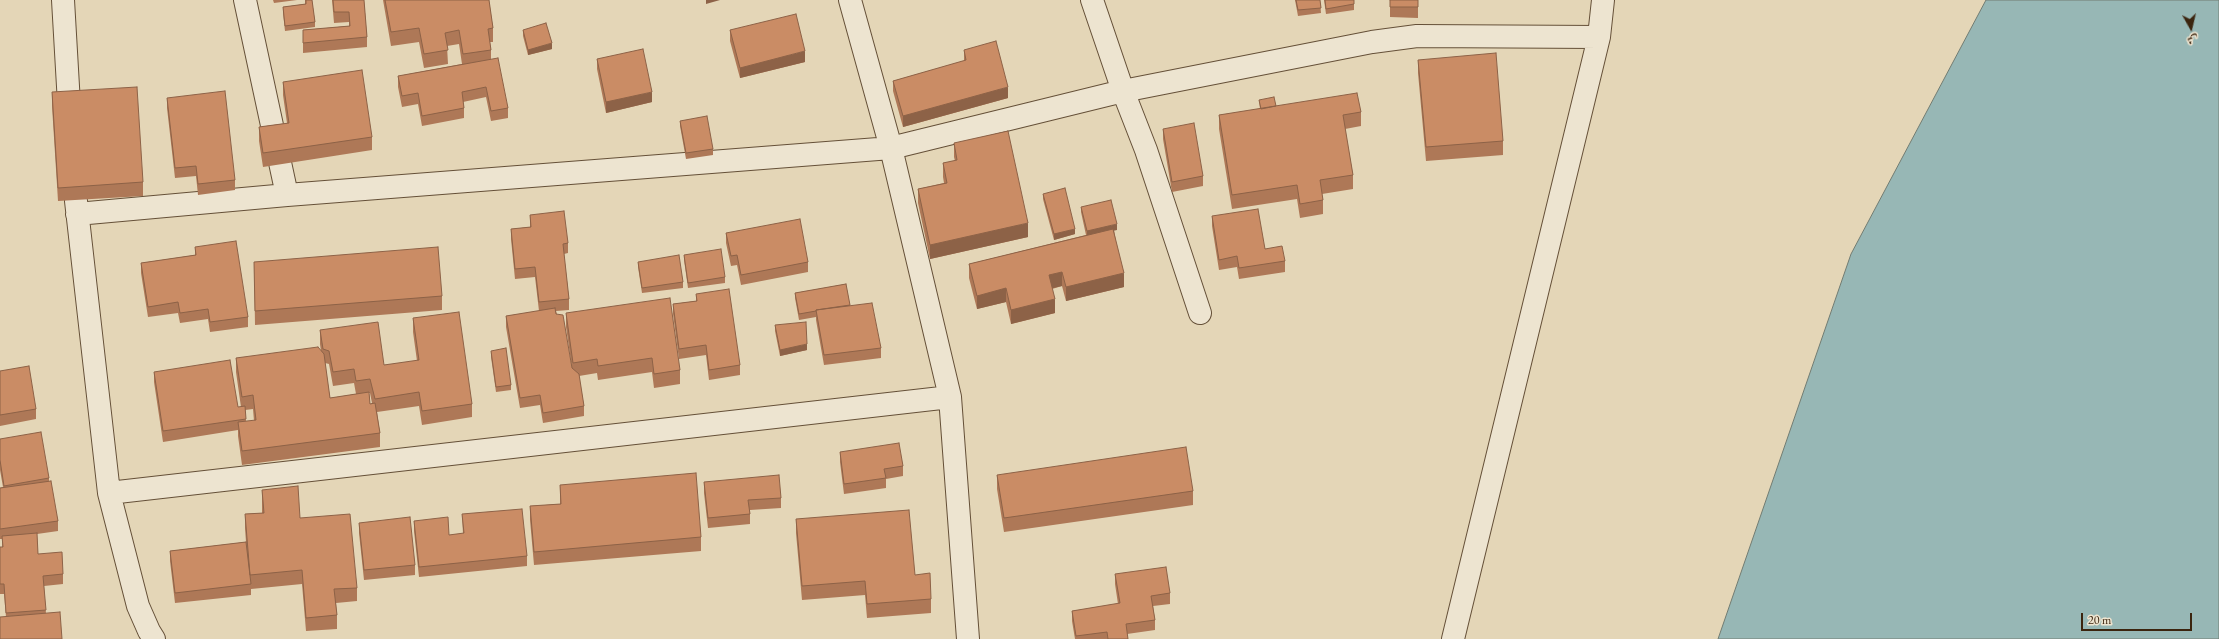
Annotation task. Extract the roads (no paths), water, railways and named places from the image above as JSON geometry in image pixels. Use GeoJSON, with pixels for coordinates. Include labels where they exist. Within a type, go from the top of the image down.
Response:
{"type":"FeatureCollection","features":[{"type":"Feature","properties":{"kind":"street"},"geometry":{"type":"LineString","coordinates":[[63,0],[71,139]]}},
{"type":"Feature","properties":{"kind":"street"},"geometry":{"type":"LineString","coordinates":[[245,0],[287,195]]}},
{"type":"Feature","properties":{"kind":"street"},"geometry":{"type":"LineString","coordinates":[[850,0],[891,148],[950,397],[968,639]]}},
{"type":"Feature","properties":{"kind":"street"},"geometry":{"type":"LineString","coordinates":[[1092,0],[1123,91],[1146,150],[1200,313]]}},
{"type":"Feature","properties":{"kind":"street"},"geometry":{"type":"LineString","coordinates":[[1453,639],[1598,38],[1603,0]]}},
{"type":"Feature","properties":{"kind":"street"},"geometry":{"type":"LineString","coordinates":[[77,214],[287,195],[891,148],[1123,91],[1372,42],[1417,36],[1598,38]]}},
{"type":"Feature","properties":{"kind":"street"},"geometry":{"type":"LineString","coordinates":[[75,184],[77,214],[109,493],[138,606],[154,639]]}},
{"type":"Feature","properties":{"kind":"street"},"geometry":{"type":"LineString","coordinates":[[109,493],[950,397]]}},
{"type":"Feature","properties":{"kind":"water"},"geometry":{"type":"Polygon","coordinates":[[[1986,0],[2219,0],[2219,639],[1718,639],[1851,254],[1986,0]]]}}]}
